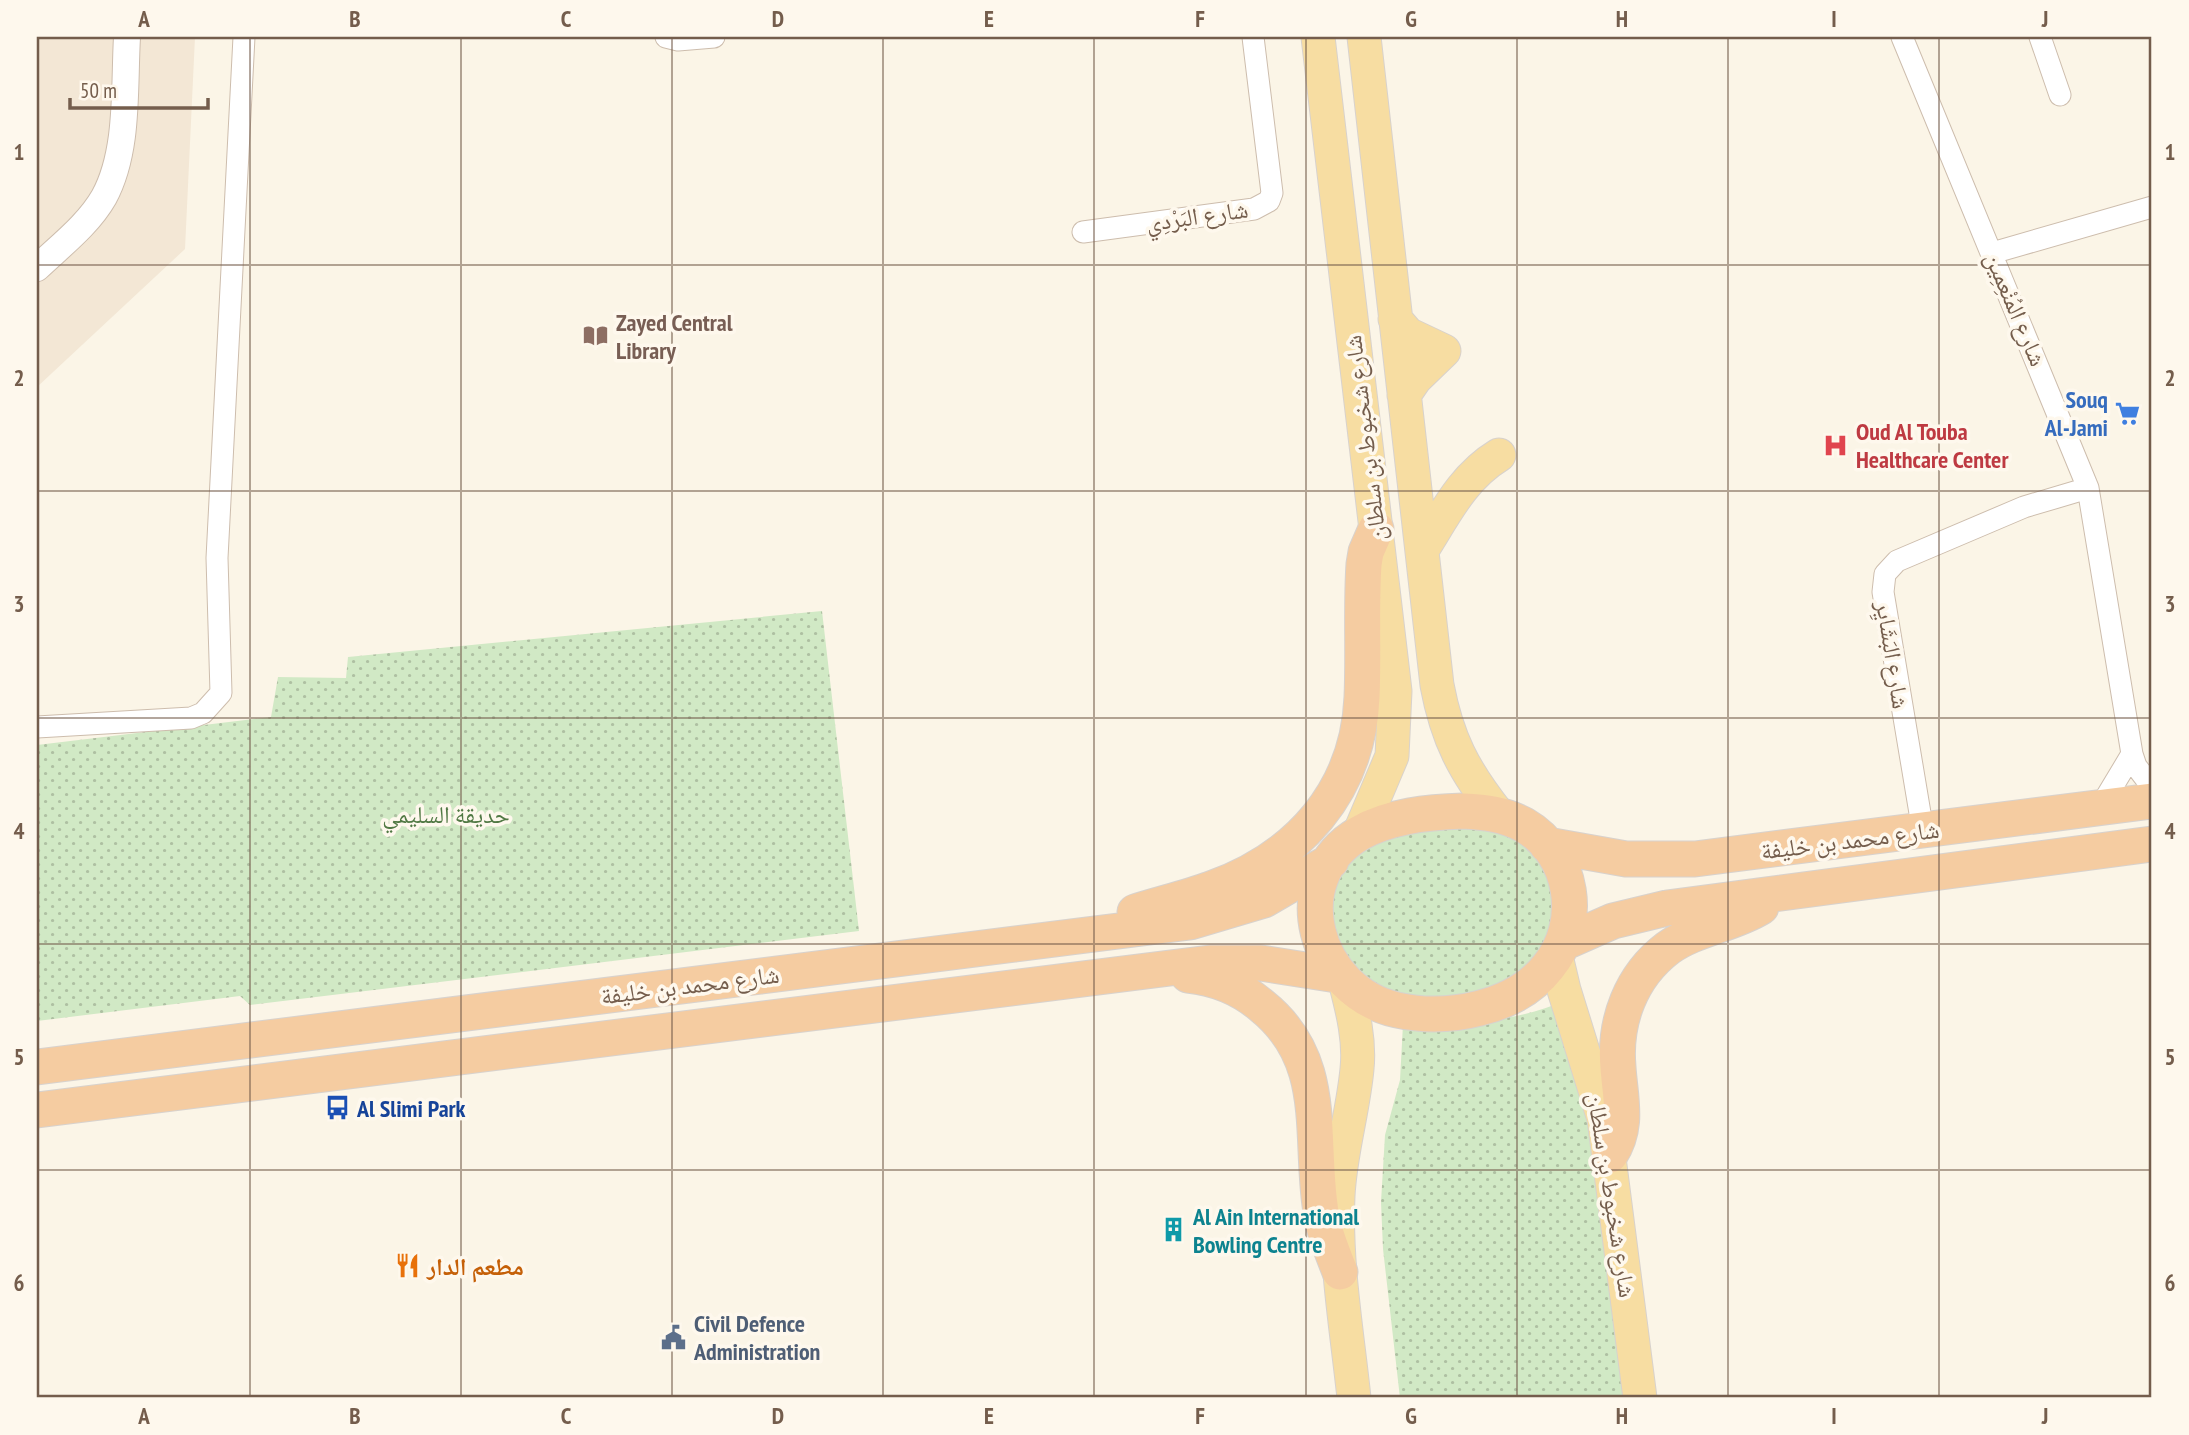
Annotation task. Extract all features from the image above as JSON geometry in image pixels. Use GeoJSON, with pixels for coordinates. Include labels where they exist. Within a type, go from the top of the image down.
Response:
{"type":"FeatureCollection","features":[{"type":"Feature","properties":{"kind":"highway"},"geometry":{"type":"LineString","coordinates":[[1080,936],[1121,917],[1212,888],[1250,872],[1294,844],[1317,821],[1339,786],[1360,724],[1364,564],[1376,529]]}},
{"type":"Feature","properties":{"kind":"highway","name":"شارع محمد بن خليفة"},"geometry":{"type":"LineString","coordinates":[[1547,845],[1626,859],[1695,859],[2152,802]]}},
{"type":"Feature","properties":{"kind":"highway"},"geometry":{"type":"LineString","coordinates":[[1462,811],[1498,814],[1525,825],[1547,845],[1567,884],[1570,914],[1560,949],[1538,979],[1494,1003],[1453,1013],[1416,1013],[1380,1006],[1342,980],[1324,952],[1316,912],[1320,886],[1331,862],[1359,834],[1392,821],[1427,813],[1462,811]]}},
{"type":"Feature","properties":{"kind":"highway","name":"شارع محمد بن خليفة"},"geometry":{"type":"LineString","coordinates":[[1560,949],[1640,914],[1783,892],[2152,844]]}},
{"type":"Feature","properties":{"kind":"highway","name":"شارع محمد بن خليفة"},"geometry":{"type":"LineString","coordinates":[[37,1067],[1080,936],[1216,916],[1264,900],[1331,862]]}},
{"type":"Feature","properties":{"kind":"highway"},"geometry":{"type":"LineString","coordinates":[[1610,1155],[1620,1138],[1623,1119],[1618,1034],[1634,988],[1654,961],[1679,940],[1741,917],[1783,892]]}},
{"type":"Feature","properties":{"kind":"highway","name":"شارع محمد بن خليفة"},"geometry":{"type":"LineString","coordinates":[[37,1110],[1236,962],[1287,965],[1342,980]]}},
{"type":"Feature","properties":{"kind":"highway"},"geometry":{"type":"LineString","coordinates":[[1147,971],[1203,977],[1234,986],[1272,1014],[1289,1033],[1302,1054],[1310,1081],[1316,1124],[1320,1206],[1340,1272]]}},
{"type":"Feature","properties":{"kind":"main road","name":"شارع شخبوط بن سلطان"},"geometry":{"type":"LineString","coordinates":[[1318,37],[1395,691],[1392,756],[1359,834]]}},
{"type":"Feature","properties":{"kind":"main road","name":"شارع شخبوط بن سلطان"},"geometry":{"type":"LineString","coordinates":[[1364,37],[1443,715],[1454,749],[1474,783],[1498,814]]}},
{"type":"Feature","properties":{"kind":"main road"},"geometry":{"type":"LineString","coordinates":[[1395,319],[1409,334],[1444,351],[1415,379],[1404,395]]}},
{"type":"Feature","properties":{"kind":"main road"},"geometry":{"type":"LineString","coordinates":[[1424,547],[1460,489],[1473,474],[1499,455]]}},
{"type":"Feature","properties":{"kind":"main road","name":"شارع شخبوط بن سلطان"},"geometry":{"type":"LineString","coordinates":[[1560,949],[1563,990],[1595,1083],[1610,1155],[1640,1398]]}},
{"type":"Feature","properties":{"kind":"main road"},"geometry":{"type":"LineString","coordinates":[[1342,980],[1357,1038],[1358,1067],[1338,1193],[1340,1272],[1354,1398]]}},
{"type":"Feature","properties":{"kind":"street"},"geometry":{"type":"LineString","coordinates":[[37,268],[86,220],[103,198],[116,171],[127,37]]}},
{"type":"Feature","properties":{"kind":"street"},"geometry":{"type":"LineString","coordinates":[[37,727],[191,718],[203,713],[221,693],[217,558],[244,37]]}},
{"type":"Feature","properties":{"kind":"street"},"geometry":{"type":"LineString","coordinates":[[666,37],[678,40],[714,37]]}},
{"type":"Feature","properties":{"kind":"street","name":"شارع البَرْدِي"},"geometry":{"type":"LineString","coordinates":[[1083,232],[1254,209],[1269,201],[1272,193],[1253,37]]}},
{"type":"Feature","properties":{"kind":"street","name":"شارع المُنْعِمِين"},"geometry":{"type":"LineString","coordinates":[[1902,37],[2088,488],[2132,754],[2136,766],[2152,788]]}},
{"type":"Feature","properties":{"kind":"street"},"geometry":{"type":"LineString","coordinates":[[2040,37],[2060,94]]}},
{"type":"Feature","properties":{"kind":"street"},"geometry":{"type":"LineString","coordinates":[[1992,253],[2152,207]]}},
{"type":"Feature","properties":{"kind":"street","name":"شارع البَشَايِر"},"geometry":{"type":"LineString","coordinates":[[1923,831],[1883,592],[1885,574],[1897,561],[1989,521],[2088,488]]}},
{"type":"Feature","properties":{"kind":"street"},"geometry":{"type":"LineString","coordinates":[[2099,809],[2132,754]]}},
{"type":"Feature","properties":{"kind":"shaded area"},"geometry":{"type":"Polygon","coordinates":[[[37,37],[195,37],[185,249],[37,387],[37,37]]]}},
{"type":"Feature","properties":{"kind":"green space","name":"حديقة السليمي"},"geometry":{"type":"Polygon","coordinates":[[[822,611],[859,931],[250,1005],[240,996],[37,1021],[37,745],[271,717],[278,677],[346,678],[348,657],[822,611]]]}},
{"type":"Feature","properties":{"kind":"green space"},"geometry":{"type":"Polygon","coordinates":[[[1499,825],[1551,867],[1556,936],[1507,985],[1444,1000],[1384,994],[1343,963],[1329,909],[1335,884],[1349,860],[1366,846],[1414,829],[1499,825]]]}},
{"type":"Feature","properties":{"kind":"green space"},"geometry":{"type":"Polygon","coordinates":[[[1566,1000],[1587,1060],[1635,1398],[1400,1398],[1383,1249],[1381,1202],[1385,1135],[1400,1080],[1403,1024],[1506,1018],[1566,1000]]]}},
{"type":"Feature","properties":{"kind":"place","name":"Zayed Central Library"},"geometry":{"type":"Point","coordinates":[596,336]}},
{"type":"Feature","properties":{"kind":"place","name":"Souq Al-Jami"},"geometry":{"type":"Point","coordinates":[2128,413]}},
{"type":"Feature","properties":{"kind":"place","name":"Oud Al Touba Healthcare Center"},"geometry":{"type":"Point","coordinates":[1836,445]}},
{"type":"Feature","properties":{"kind":"place","name":"Al Slimi Park"},"geometry":{"type":"Point","coordinates":[337,1108]}},
{"type":"Feature","properties":{"kind":"place","name":"Al Ain International Bowling Centre"},"geometry":{"type":"Point","coordinates":[1173,1230]}},
{"type":"Feature","properties":{"kind":"place","name":"مطعم الدار"},"geometry":{"type":"Point","coordinates":[407,1266]}},
{"type":"Feature","properties":{"kind":"place","name":"Civil Defence Administration"},"geometry":{"type":"Point","coordinates":[674,1337]}}]}
